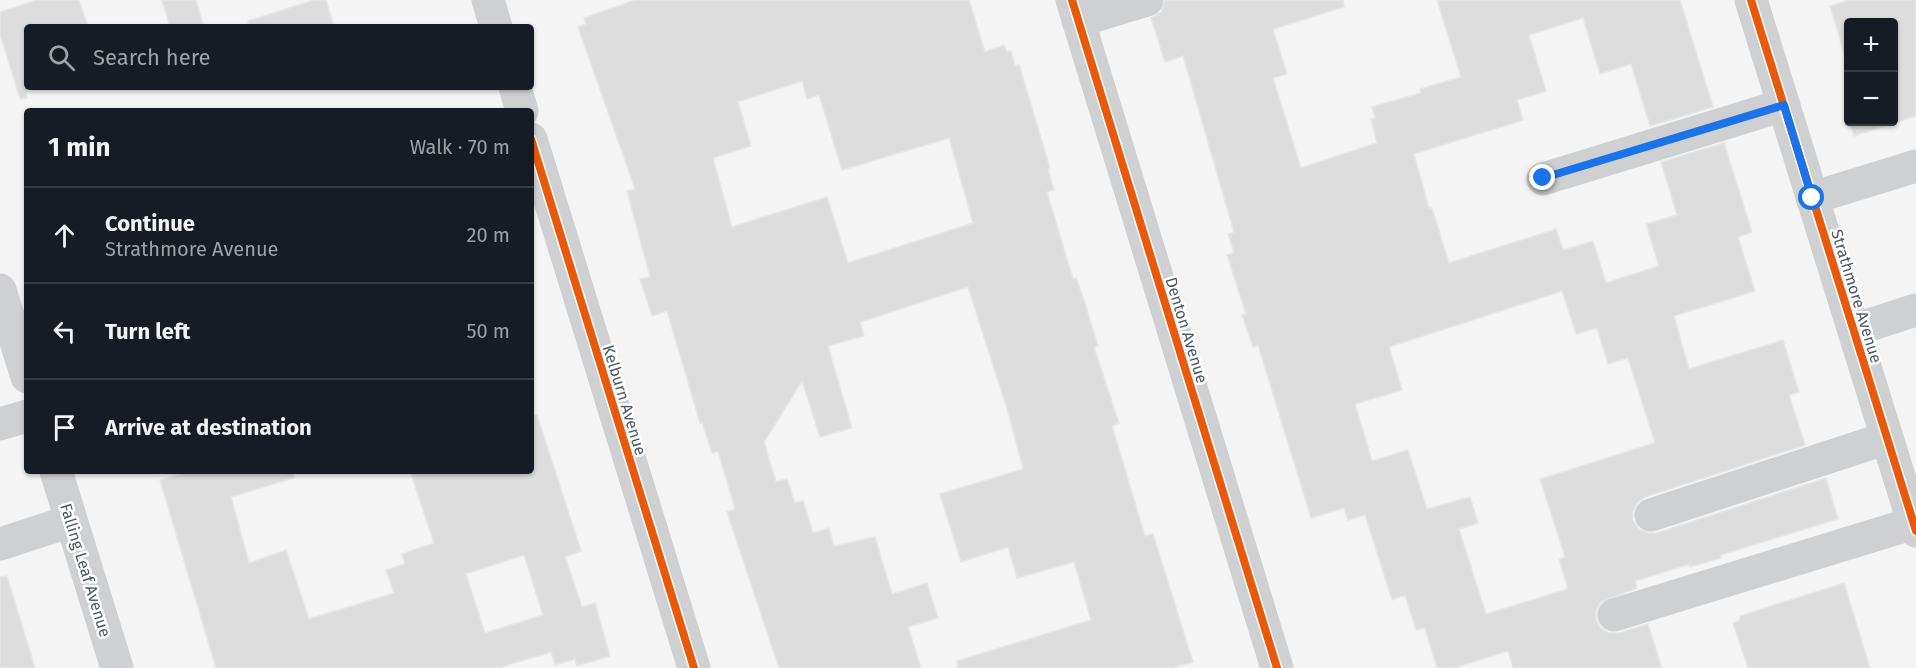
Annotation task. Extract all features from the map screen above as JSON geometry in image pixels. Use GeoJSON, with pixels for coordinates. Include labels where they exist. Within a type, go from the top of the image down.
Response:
{"type":"FeatureCollection","features":[{"type":"Feature","properties":{"kind":"street"},"geometry":{"type":"LineString","coordinates":[[488,0],[495,24]]}},
{"type":"Feature","properties":{"kind":"street"},"geometry":{"type":"LineString","coordinates":[[1075,10],[1147,0]]}},
{"type":"Feature","properties":{"kind":"street","name":"Strathmore Avenue"},"geometry":{"type":"LineString","coordinates":[[1751,0],[1915,527]]}},
{"type":"Feature","properties":{"kind":"street","name":"Denton Avenue"},"geometry":{"type":"LineString","coordinates":[[1075,10],[1277,668]]}},
{"type":"Feature","properties":{"kind":"street"},"geometry":{"type":"LineString","coordinates":[[516,90],[521,108]]}},
{"type":"Feature","properties":{"kind":"street"},"geometry":{"type":"LineString","coordinates":[[1543,178],[1784,105]]}},
{"type":"Feature","properties":{"kind":"street","name":"Kelburn Avenue"},"geometry":{"type":"LineString","coordinates":[[534,149],[694,668]]}},
{"type":"Feature","properties":{"kind":"street"},"geometry":{"type":"LineString","coordinates":[[1812,198],[1916,166]]}},
{"type":"Feature","properties":{"kind":"street"},"geometry":{"type":"LineString","coordinates":[[0,290],[24,367]]}},
{"type":"Feature","properties":{"kind":"street"},"geometry":{"type":"LineString","coordinates":[[1854,330],[1916,310]]}},
{"type":"Feature","properties":{"kind":"street"},"geometry":{"type":"LineString","coordinates":[[0,424],[24,417]]}},
{"type":"Feature","properties":{"kind":"street"},"geometry":{"type":"LineString","coordinates":[[1651,515],[1887,438]]}},
{"type":"Feature","properties":{"kind":"street","name":"Falling Leaf Avenue"},"geometry":{"type":"LineString","coordinates":[[57,474],[117,668]]}},
{"type":"Feature","properties":{"kind":"street"},"geometry":{"type":"LineString","coordinates":[[0,544],[71,521]]}},
{"type":"Feature","properties":{"kind":"street"},"geometry":{"type":"LineString","coordinates":[[1614,615],[1915,527]]}},
{"type":"Feature","properties":{"kind":"building"},"geometry":{"type":"Polygon","coordinates":[[[38,0],[79,0],[87,24],[24,24],[24,90],[27,90],[27,98],[20,99],[0,34],[0,12],[38,0]]]}},
{"type":"Feature","properties":{"kind":"building"},"geometry":{"type":"Polygon","coordinates":[[[162,0],[196,0],[203,24],[169,24],[162,0]]]}},
{"type":"Feature","properties":{"kind":"building"},"geometry":{"type":"Polygon","coordinates":[[[314,0],[326,0],[333,24],[248,24],[248,21],[314,0]]]}},
{"type":"Feature","properties":{"kind":"building"},"geometry":{"type":"Polygon","coordinates":[[[635,0],[969,0],[985,52],[1004,45],[1007,52],[1011,51],[1015,66],[1019,64],[1050,168],[1048,169],[1054,190],[1047,192],[1073,279],[1076,278],[1084,300],[1098,346],[1094,347],[1119,423],[1112,426],[1145,536],[1153,534],[1193,662],[1173,668],[958,668],[957,661],[1091,620],[1074,562],[1017,578],[1008,547],[961,562],[940,494],[1023,469],[1008,412],[968,287],[860,322],[864,336],[828,346],[852,428],[820,437],[802,381],[764,442],[776,482],[787,479],[795,503],[803,500],[813,533],[829,528],[834,546],[875,537],[892,594],[927,583],[938,618],[908,627],[921,668],[779,668],[727,512],[735,509],[718,451],[712,453],[702,422],[700,423],[667,311],[652,316],[640,279],[650,277],[627,191],[635,189],[578,27],[586,24],[584,18],[635,0]],[[802,81],[738,102],[751,146],[713,158],[732,227],[827,197],[848,263],[973,223],[949,138],[842,170],[819,95],[807,99],[802,81]]]}},
{"type":"Feature","properties":{"kind":"building"},"geometry":{"type":"Polygon","coordinates":[[[1165,0],[1343,0],[1344,7],[1273,29],[1287,74],[1273,78],[1301,168],[1377,143],[1371,119],[1375,118],[1372,107],[1421,93],[1420,89],[1461,77],[1437,0],[1680,0],[1713,107],[1650,126],[1631,64],[1600,74],[1583,18],[1529,35],[1546,91],[1517,100],[1523,120],[1414,154],[1429,208],[1432,208],[1449,263],[1556,229],[1563,250],[1593,241],[1606,283],[1659,266],[1646,224],[1677,215],[1661,162],[1724,143],[1752,232],[1738,237],[1755,291],[1674,316],[1689,369],[1783,340],[1799,392],[1789,395],[1805,445],[1645,497],[1637,503],[1633,511],[1633,520],[1639,529],[1648,533],[1657,533],[1826,478],[1838,519],[1720,555],[1721,558],[1690,567],[1690,564],[1635,581],[1637,588],[1601,602],[1596,610],[1596,620],[1601,628],[1609,633],[1619,633],[1648,624],[1662,668],[1513,668],[1508,651],[1454,668],[1437,668],[1425,628],[1416,630],[1405,595],[1392,600],[1365,515],[1348,520],[1344,508],[1311,518],[1258,345],[1253,347],[1242,315],[1246,314],[1227,255],[1234,253],[1228,234],[1234,232],[1183,56],[1165,62],[1151,18],[1161,12],[1165,0]],[[1562,291],[1389,347],[1402,390],[1355,404],[1372,461],[1408,450],[1427,509],[1470,497],[1478,523],[1459,529],[1486,614],[1568,589],[1559,559],[1565,557],[1540,479],[1655,443],[1628,358],[1608,364],[1597,328],[1576,334],[1562,291]]]}},
{"type":"Feature","properties":{"kind":"building"},"geometry":{"type":"Polygon","coordinates":[[[1850,0],[1916,0],[1916,116],[1898,122],[1898,18],[1844,18],[1844,53],[1830,6],[1850,0]]]}},
{"type":"Feature","properties":{"kind":"building"},"geometry":{"type":"Polygon","coordinates":[[[1850,126],[1885,126],[1854,136],[1850,126]]]}},
{"type":"Feature","properties":{"kind":"building"},"geometry":{"type":"Polygon","coordinates":[[[537,415],[581,551],[565,557],[582,607],[595,603],[610,656],[577,666],[575,659],[555,665],[551,652],[498,668],[216,668],[160,480],[180,474],[293,474],[294,478],[231,497],[249,563],[286,550],[309,619],[394,593],[386,570],[405,564],[402,554],[434,543],[411,474],[534,474],[534,416],[537,415]],[[524,555],[466,574],[485,633],[543,615],[524,555]]]}},
{"type":"Feature","properties":{"kind":"building"},"geometry":{"type":"Polygon","coordinates":[[[7,576],[35,668],[0,668],[0,577],[7,576]]]}},
{"type":"Feature","properties":{"kind":"building"},"geometry":{"type":"Polygon","coordinates":[[[1844,583],[1870,668],[1748,668],[1733,623],[1739,621],[1740,616],[1844,583]]]}},
{"type":"Feature","properties":{"kind":"cycle path"},"geometry":{"type":"LineString","coordinates":[[1072,0],[1277,668]]}},
{"type":"Feature","properties":{"kind":"cycle path"},"geometry":{"type":"LineString","coordinates":[[1751,0],[1916,531]]}},
{"type":"Feature","properties":{"kind":"cycle path"},"geometry":{"type":"LineString","coordinates":[[534,149],[694,668]]}},
{"type":"Feature","properties":{"kind":"route"},"geometry":{"type":"LineString","coordinates":[[1543,178],[1784,105],[1812,198]]}}]}
